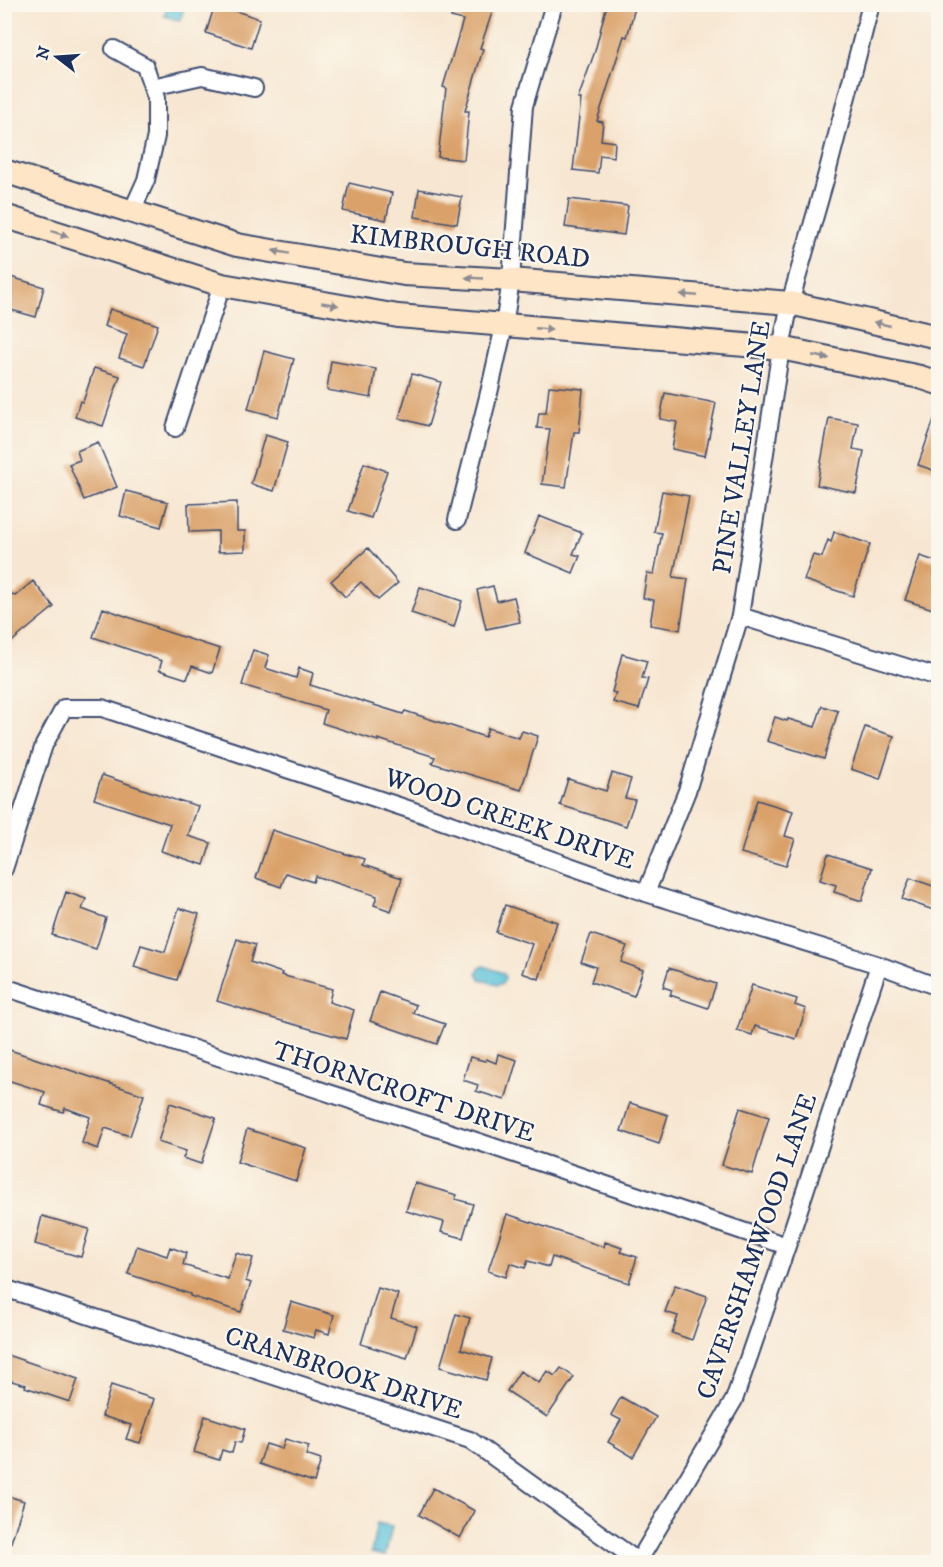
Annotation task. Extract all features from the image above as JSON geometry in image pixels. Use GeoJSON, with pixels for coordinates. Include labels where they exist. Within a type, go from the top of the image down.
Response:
{"type":"FeatureCollection","features":[{"type":"Feature","properties":{"kind":"street"},"geometry":{"type":"LineString","coordinates":[[457,520],[504,326],[510,280],[524,106],[554,4]]}},
{"type":"Feature","properties":{"kind":"street","name":"PINE VALLEY LANE"},"geometry":{"type":"LineString","coordinates":[[646,893],[687,791],[740,616],[780,348],[790,303],[871,4]]}},
{"type":"Feature","properties":{"kind":"street"},"geometry":{"type":"LineString","coordinates":[[114,49],[145,66],[156,98],[156,136],[146,180],[132,211]]}},
{"type":"Feature","properties":{"kind":"street"},"geometry":{"type":"LineString","coordinates":[[152,87],[202,76],[254,88]]}},
{"type":"Feature","properties":{"kind":"street","name":"KIMBROUGH ROAD"},"geometry":{"type":"LineString","coordinates":[[4,171],[237,245],[404,274],[510,280],[790,303],[939,337]]}},
{"type":"Feature","properties":{"kind":"street"},"geometry":{"type":"LineString","coordinates":[[4,216],[222,285],[398,316],[780,348],[939,383]]}},
{"type":"Feature","properties":{"kind":"street"},"geometry":{"type":"LineString","coordinates":[[175,428],[222,285]]}},
{"type":"Feature","properties":{"kind":"street"},"geometry":{"type":"LineString","coordinates":[[740,616],[939,677]]}},
{"type":"Feature","properties":{"kind":"street","name":"WOOD CREEK DRIVE"},"geometry":{"type":"LineString","coordinates":[[4,869],[44,745],[64,708],[102,708],[411,810],[646,893],[879,965],[939,987]]}},
{"type":"Feature","properties":{"kind":"street","name":"CAVERSHAMWOOD LANE"},"geometry":{"type":"LineString","coordinates":[[638,1562],[734,1400],[879,965]]}},
{"type":"Feature","properties":{"kind":"street","name":"THORNCROFT DRIVE"},"geometry":{"type":"LineString","coordinates":[[4,987],[479,1142],[787,1246]]}},
{"type":"Feature","properties":{"kind":"street","name":"CRANBROOK DRIVE"},"geometry":{"type":"LineString","coordinates":[[4,1288],[470,1440],[638,1562]]}},
{"type":"Feature","properties":{"kind":"water"},"geometry":{"type":"Polygon","coordinates":[[[168,5],[185,5],[180,21],[164,16],[168,5]]]}},
{"type":"Feature","properties":{"kind":"water"},"geometry":{"type":"Polygon","coordinates":[[[484,966],[503,973],[505,977],[503,983],[497,985],[480,979],[477,972],[484,966]]]}},
{"type":"Feature","properties":{"kind":"water"},"geometry":{"type":"Polygon","coordinates":[[[377,1523],[392,1526],[385,1556],[371,1553],[377,1523]]]}},
{"type":"Feature","properties":{"kind":"building"},"geometry":{"type":"Polygon","coordinates":[[[215,4],[260,19],[251,48],[206,33],[215,4]]]}},
{"type":"Feature","properties":{"kind":"building"},"geometry":{"type":"Polygon","coordinates":[[[455,4],[495,4],[480,48],[483,49],[465,111],[469,111],[464,160],[438,157],[446,88],[443,87],[463,20],[451,17],[455,4]]]}},
{"type":"Feature","properties":{"kind":"building"},"geometry":{"type":"Polygon","coordinates":[[[607,4],[636,4],[627,37],[624,36],[597,121],[603,122],[601,140],[615,142],[614,157],[600,155],[598,173],[573,170],[581,99],[578,99],[595,51],[607,4]]]}},
{"type":"Feature","properties":{"kind":"building"},"geometry":{"type":"Polygon","coordinates":[[[349,183],[392,193],[386,220],[343,211],[349,183]]]}},
{"type":"Feature","properties":{"kind":"building"},"geometry":{"type":"Polygon","coordinates":[[[419,189],[462,197],[457,224],[415,217],[419,189]]]}},
{"type":"Feature","properties":{"kind":"building"},"geometry":{"type":"Polygon","coordinates":[[[569,199],[628,206],[624,235],[565,227],[569,199]]]}},
{"type":"Feature","properties":{"kind":"building"},"geometry":{"type":"Polygon","coordinates":[[[4,275],[44,287],[36,317],[4,308],[4,275]]]}},
{"type":"Feature","properties":{"kind":"building"},"geometry":{"type":"Polygon","coordinates":[[[110,309],[158,325],[144,366],[119,358],[127,334],[104,326],[110,309]]]}},
{"type":"Feature","properties":{"kind":"building"},"geometry":{"type":"Polygon","coordinates":[[[264,351],[294,359],[278,417],[248,409],[264,351]]]}},
{"type":"Feature","properties":{"kind":"building"},"geometry":{"type":"Polygon","coordinates":[[[331,361],[376,369],[371,398],[327,390],[331,361]]]}},
{"type":"Feature","properties":{"kind":"building"},"geometry":{"type":"Polygon","coordinates":[[[94,368],[120,376],[103,426],[75,417],[80,401],[83,402],[94,368]]]}},
{"type":"Feature","properties":{"kind":"building"},"geometry":{"type":"Polygon","coordinates":[[[412,374],[441,382],[428,426],[399,418],[412,374]]]}},
{"type":"Feature","properties":{"kind":"building"},"geometry":{"type":"Polygon","coordinates":[[[549,386],[583,389],[579,432],[574,432],[566,487],[542,484],[550,429],[537,428],[539,413],[546,413],[549,386]]]}},
{"type":"Feature","properties":{"kind":"building"},"geometry":{"type":"Polygon","coordinates":[[[665,393],[716,403],[705,456],[672,449],[677,422],[660,419],[665,393]]]}},
{"type":"Feature","properties":{"kind":"building"},"geometry":{"type":"Polygon","coordinates":[[[936,414],[939,414],[939,472],[918,465],[936,414]]]}},
{"type":"Feature","properties":{"kind":"building"},"geometry":{"type":"Polygon","coordinates":[[[829,418],[858,423],[853,449],[864,451],[856,493],[817,485],[829,418]]]}},
{"type":"Feature","properties":{"kind":"building"},"geometry":{"type":"Polygon","coordinates":[[[265,435],[288,442],[274,491],[251,484],[265,435]]]}},
{"type":"Feature","properties":{"kind":"building"},"geometry":{"type":"Polygon","coordinates":[[[98,442],[117,487],[84,500],[69,464],[80,460],[77,451],[98,442]]]}},
{"type":"Feature","properties":{"kind":"building"},"geometry":{"type":"Polygon","coordinates":[[[364,463],[387,471],[371,518],[348,511],[364,463]]]}},
{"type":"Feature","properties":{"kind":"building"},"geometry":{"type":"Polygon","coordinates":[[[126,491],[168,502],[161,527],[120,516],[126,491]]]}},
{"type":"Feature","properties":{"kind":"building"},"geometry":{"type":"Polygon","coordinates":[[[662,491],[689,496],[673,577],[688,579],[680,630],[650,625],[654,600],[643,598],[647,573],[654,574],[662,533],[654,532],[662,491]]]}},
{"type":"Feature","properties":{"kind":"building"},"geometry":{"type":"Polygon","coordinates":[[[237,502],[237,531],[245,531],[245,551],[218,552],[218,531],[189,532],[188,504],[237,502]]]}},
{"type":"Feature","properties":{"kind":"building"},"geometry":{"type":"Polygon","coordinates":[[[539,516],[582,533],[573,554],[580,556],[573,573],[525,553],[539,516]]]}},
{"type":"Feature","properties":{"kind":"building"},"geometry":{"type":"Polygon","coordinates":[[[834,532],[870,544],[853,596],[804,580],[813,555],[822,557],[828,540],[831,542],[834,532]]]}},
{"type":"Feature","properties":{"kind":"building"},"geometry":{"type":"Polygon","coordinates":[[[368,548],[398,583],[378,600],[361,582],[345,597],[331,581],[368,548]]]}},
{"type":"Feature","properties":{"kind":"building"},"geometry":{"type":"Polygon","coordinates":[[[920,556],[938,562],[934,575],[939,576],[939,611],[905,600],[920,556]]]}},
{"type":"Feature","properties":{"kind":"building"},"geometry":{"type":"Polygon","coordinates":[[[33,581],[54,607],[4,648],[4,600],[12,594],[15,596],[33,581]]]}},
{"type":"Feature","properties":{"kind":"building"},"geometry":{"type":"Polygon","coordinates":[[[493,586],[497,601],[514,597],[520,622],[486,629],[477,590],[493,586]]]}},
{"type":"Feature","properties":{"kind":"building"},"geometry":{"type":"Polygon","coordinates":[[[420,587],[462,601],[454,627],[411,613],[420,587]]]}},
{"type":"Feature","properties":{"kind":"building"},"geometry":{"type":"Polygon","coordinates":[[[103,608],[220,649],[212,673],[192,666],[187,679],[159,670],[162,661],[93,637],[103,608]]]}},
{"type":"Feature","properties":{"kind":"building"},"geometry":{"type":"Polygon","coordinates":[[[253,650],[269,655],[265,668],[296,678],[299,668],[313,673],[310,685],[403,714],[405,711],[485,737],[488,728],[519,738],[522,731],[538,736],[521,790],[432,763],[435,757],[322,723],[326,710],[242,685],[253,650]]]}},
{"type":"Feature","properties":{"kind":"building"},"geometry":{"type":"Polygon","coordinates":[[[622,654],[647,661],[642,678],[648,679],[639,709],[613,702],[616,693],[612,692],[622,654]]]}},
{"type":"Feature","properties":{"kind":"building"},"geometry":{"type":"Polygon","coordinates":[[[822,706],[838,711],[824,759],[767,741],[775,717],[815,727],[822,706]]]}},
{"type":"Feature","properties":{"kind":"building"},"geometry":{"type":"Polygon","coordinates":[[[865,727],[894,736],[880,779],[851,769],[865,727]]]}},
{"type":"Feature","properties":{"kind":"building"},"geometry":{"type":"Polygon","coordinates":[[[612,773],[631,779],[625,798],[635,800],[626,826],[560,805],[568,779],[606,791],[612,773]]]}},
{"type":"Feature","properties":{"kind":"building"},"geometry":{"type":"Polygon","coordinates":[[[102,775],[198,806],[188,836],[211,843],[204,865],[161,851],[170,824],[94,799],[102,775]]]}},
{"type":"Feature","properties":{"kind":"building"},"geometry":{"type":"Polygon","coordinates":[[[757,800],[793,811],[785,836],[795,839],[786,866],[741,853],[757,800]]]}},
{"type":"Feature","properties":{"kind":"building"},"geometry":{"type":"Polygon","coordinates":[[[272,830],[365,859],[363,865],[402,878],[391,911],[374,905],[377,896],[315,876],[313,882],[286,873],[281,887],[256,878],[272,830]]]}},
{"type":"Feature","properties":{"kind":"building"},"geometry":{"type":"Polygon","coordinates":[[[828,854],[872,868],[862,901],[834,892],[836,885],[820,880],[828,854]]]}},
{"type":"Feature","properties":{"kind":"building"},"geometry":{"type":"Polygon","coordinates":[[[910,878],[939,888],[939,912],[902,899],[910,878]]]}},
{"type":"Feature","properties":{"kind":"building"},"geometry":{"type":"Polygon","coordinates":[[[66,892],[86,899],[82,909],[106,918],[96,949],[52,935],[66,892]]]}},
{"type":"Feature","properties":{"kind":"building"},"geometry":{"type":"Polygon","coordinates":[[[505,905],[557,922],[539,979],[522,973],[532,944],[496,932],[505,905]]]}},
{"type":"Feature","properties":{"kind":"building"},"geometry":{"type":"Polygon","coordinates":[[[179,908],[199,914],[177,980],[134,967],[141,945],[165,952],[179,908]]]}},
{"type":"Feature","properties":{"kind":"building"},"geometry":{"type":"Polygon","coordinates":[[[591,934],[627,946],[621,962],[643,970],[634,996],[591,982],[596,967],[581,962],[591,934]]]}},
{"type":"Feature","properties":{"kind":"building"},"geometry":{"type":"Polygon","coordinates":[[[237,939],[255,945],[250,962],[282,973],[281,975],[332,989],[329,1002],[354,1010],[346,1039],[217,1001],[237,939]]]}},
{"type":"Feature","properties":{"kind":"building"},"geometry":{"type":"Polygon","coordinates":[[[669,968],[716,984],[708,1008],[670,995],[672,990],[663,987],[669,968]]]}},
{"type":"Feature","properties":{"kind":"building"},"geometry":{"type":"Polygon","coordinates":[[[752,985],[797,999],[795,1005],[806,1009],[796,1039],[755,1026],[752,1035],[737,1030],[752,985]]]}},
{"type":"Feature","properties":{"kind":"building"},"geometry":{"type":"Polygon","coordinates":[[[380,992],[416,1005],[413,1013],[445,1024],[437,1044],[370,1021],[380,992]]]}},
{"type":"Feature","properties":{"kind":"building"},"geometry":{"type":"Polygon","coordinates":[[[7,1049],[144,1095],[130,1136],[105,1128],[98,1149],[82,1143],[90,1117],[65,1108],[63,1112],[41,1105],[45,1092],[4,1079],[4,1058],[7,1049]]]}},
{"type":"Feature","properties":{"kind":"building"},"geometry":{"type":"Polygon","coordinates":[[[498,1054],[517,1060],[505,1100],[476,1091],[478,1085],[463,1080],[470,1057],[496,1063],[498,1054]]]}},
{"type":"Feature","properties":{"kind":"building"},"geometry":{"type":"Polygon","coordinates":[[[170,1103],[216,1118],[201,1164],[183,1158],[186,1151],[158,1142],[170,1103]]]}},
{"type":"Feature","properties":{"kind":"building"},"geometry":{"type":"Polygon","coordinates":[[[630,1103],[668,1115],[659,1144],[621,1131],[630,1103]]]}},
{"type":"Feature","properties":{"kind":"building"},"geometry":{"type":"Polygon","coordinates":[[[740,1108],[769,1117],[752,1174],[722,1165],[740,1108]]]}},
{"type":"Feature","properties":{"kind":"building"},"geometry":{"type":"Polygon","coordinates":[[[247,1129],[306,1148],[296,1181],[237,1162],[247,1129]]]}},
{"type":"Feature","properties":{"kind":"building"},"geometry":{"type":"Polygon","coordinates":[[[415,1183],[457,1195],[455,1199],[473,1204],[463,1238],[441,1232],[444,1222],[406,1211],[415,1183]]]}},
{"type":"Feature","properties":{"kind":"building"},"geometry":{"type":"Polygon","coordinates":[[[507,1214],[604,1247],[605,1242],[622,1248],[620,1252],[637,1257],[629,1283],[552,1257],[549,1267],[528,1261],[525,1268],[510,1263],[506,1277],[488,1271],[507,1214]]]}},
{"type":"Feature","properties":{"kind":"building"},"geometry":{"type":"Polygon","coordinates":[[[42,1216],[89,1229],[81,1257],[35,1244],[42,1216]]]}},
{"type":"Feature","properties":{"kind":"building"},"geometry":{"type":"Polygon","coordinates":[[[137,1246],[167,1256],[170,1247],[186,1253],[183,1265],[228,1279],[236,1253],[253,1258],[246,1281],[251,1283],[241,1312],[128,1274],[137,1246]]]}},
{"type":"Feature","properties":{"kind":"building"},"geometry":{"type":"Polygon","coordinates":[[[675,1285],[707,1296],[692,1340],[672,1333],[678,1316],[665,1312],[675,1285]]]}},
{"type":"Feature","properties":{"kind":"building"},"geometry":{"type":"Polygon","coordinates":[[[378,1288],[398,1294],[391,1318],[417,1326],[407,1358],[361,1344],[378,1288]]]}},
{"type":"Feature","properties":{"kind":"building"},"geometry":{"type":"Polygon","coordinates":[[[291,1302],[334,1315],[329,1334],[316,1330],[314,1338],[283,1329],[291,1302]]]}},
{"type":"Feature","properties":{"kind":"building"},"geometry":{"type":"Polygon","coordinates":[[[456,1314],[470,1318],[461,1349],[492,1358],[486,1380],[440,1367],[456,1314]]]}},
{"type":"Feature","properties":{"kind":"building"},"geometry":{"type":"Polygon","coordinates":[[[4,1354],[78,1379],[70,1402],[4,1379],[4,1354]]]}},
{"type":"Feature","properties":{"kind":"building"},"geometry":{"type":"Polygon","coordinates":[[[561,1368],[574,1377],[547,1417],[507,1391],[520,1371],[539,1383],[547,1371],[555,1376],[561,1368]]]}},
{"type":"Feature","properties":{"kind":"building"},"geometry":{"type":"Polygon","coordinates":[[[111,1385],[154,1399],[140,1443],[126,1439],[131,1425],[102,1416],[111,1385]]]}},
{"type":"Feature","properties":{"kind":"building"},"geometry":{"type":"Polygon","coordinates":[[[621,1397],[656,1417],[633,1457],[608,1442],[621,1420],[611,1415],[621,1397]]]}},
{"type":"Feature","properties":{"kind":"building"},"geometry":{"type":"Polygon","coordinates":[[[205,1416],[245,1429],[241,1443],[235,1442],[232,1453],[222,1450],[219,1460],[194,1452],[205,1416]]]}},
{"type":"Feature","properties":{"kind":"building"},"geometry":{"type":"Polygon","coordinates":[[[285,1439],[309,1446],[306,1455],[321,1460],[314,1482],[259,1464],[266,1444],[282,1449],[285,1439]]]}},
{"type":"Feature","properties":{"kind":"building"},"geometry":{"type":"Polygon","coordinates":[[[433,1488],[475,1511],[460,1538],[419,1515],[433,1488]]]}},
{"type":"Feature","properties":{"kind":"building"},"geometry":{"type":"Polygon","coordinates":[[[8,1496],[24,1501],[8,1552],[4,1551],[4,1507],[8,1496]]]}}]}
